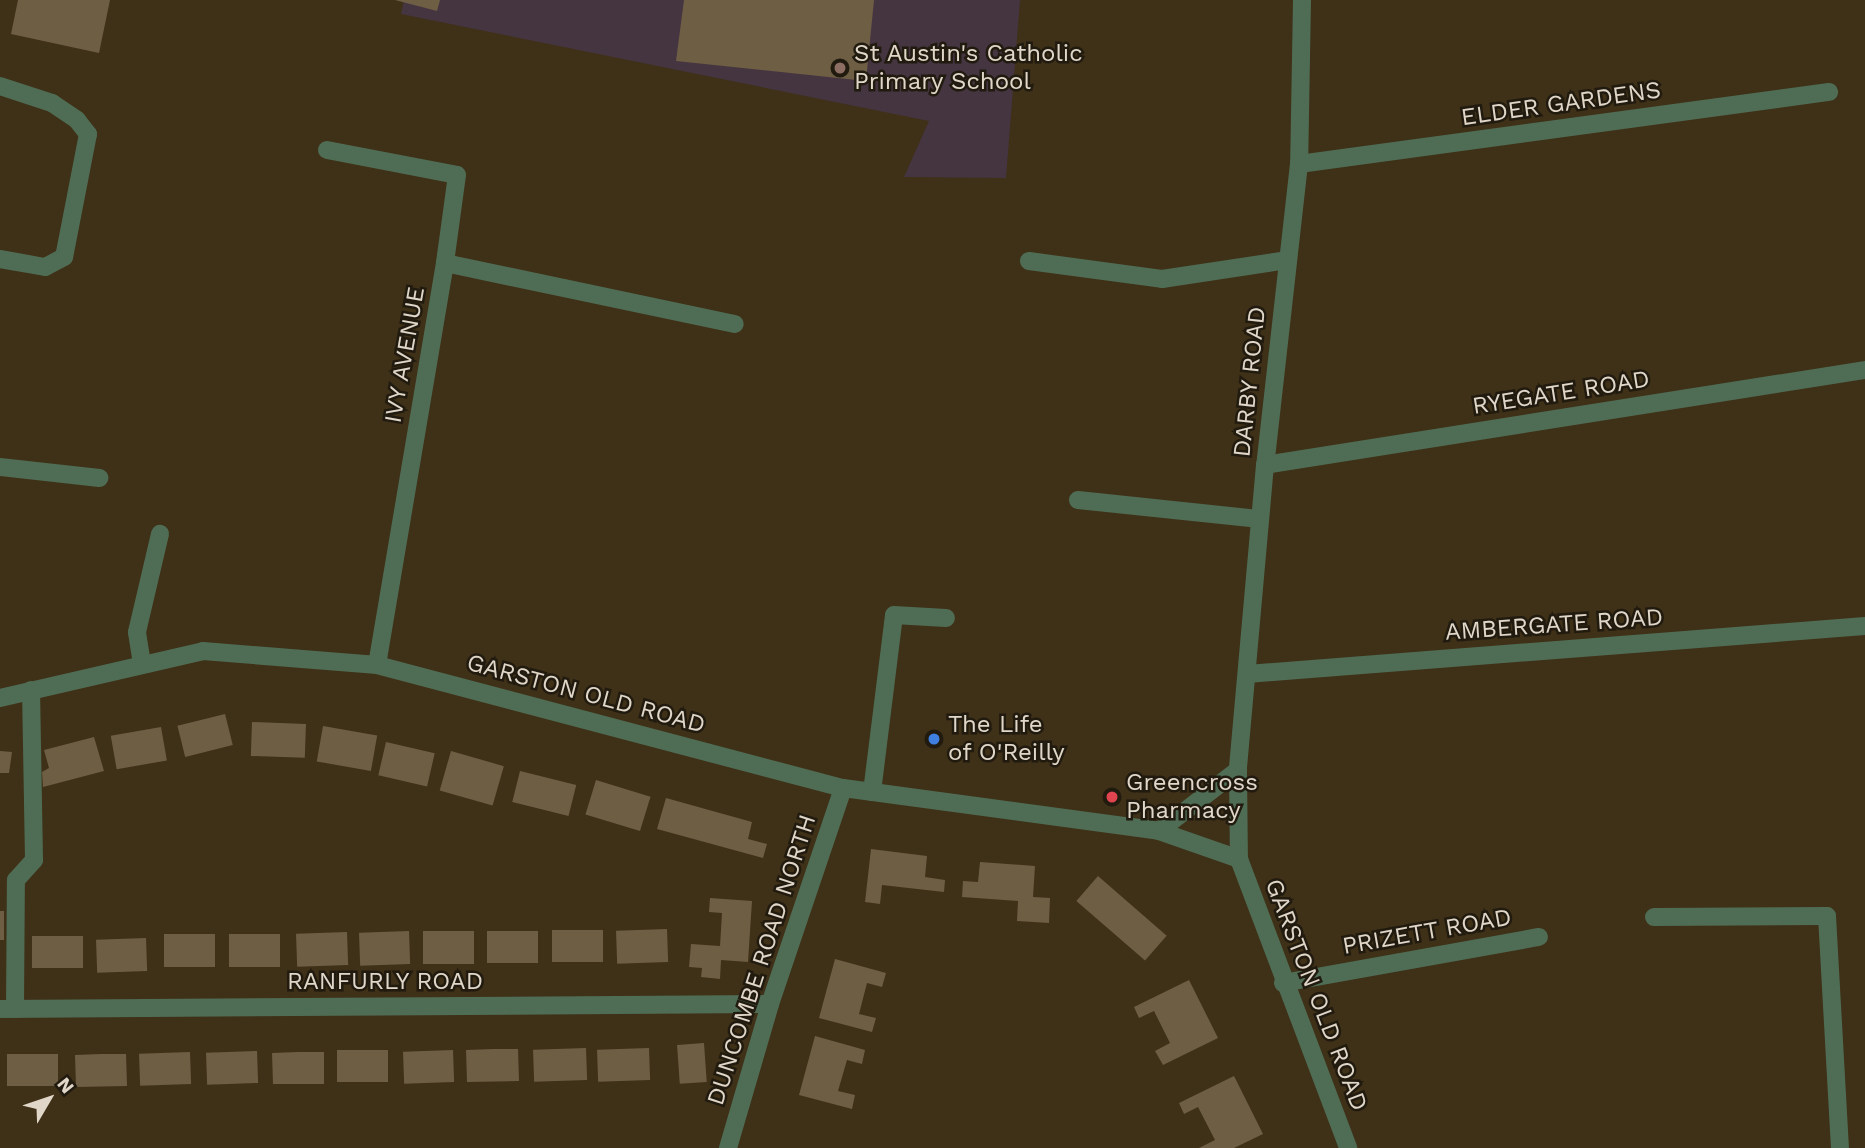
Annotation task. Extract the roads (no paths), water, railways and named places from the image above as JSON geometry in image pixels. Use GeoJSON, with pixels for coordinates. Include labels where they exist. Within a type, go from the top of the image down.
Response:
{"type":"FeatureCollection","features":[{"type":"Feature","properties":{"kind":"street","name":"DARBY ROAD"},"geometry":{"type":"LineString","coordinates":[[1238,770],[1265,465],[1300,164],[1302,0]]}},
{"type":"Feature","properties":{"kind":"street"},"geometry":{"type":"LineString","coordinates":[[0,86],[52,103],[77,120],[88,134],[64,257],[45,267],[0,259]]}},
{"type":"Feature","properties":{"kind":"street","name":"ELDER GARDENS"},"geometry":{"type":"LineString","coordinates":[[1300,164],[1829,92]]}},
{"type":"Feature","properties":{"kind":"street"},"geometry":{"type":"LineString","coordinates":[[327,150],[457,175],[445,263]]}},
{"type":"Feature","properties":{"kind":"street"},"geometry":{"type":"LineString","coordinates":[[1029,261],[1162,279],[1287,260]]}},
{"type":"Feature","properties":{"kind":"street","name":"IVY AVENUE"},"geometry":{"type":"LineString","coordinates":[[377,664],[445,263],[735,324]]}},
{"type":"Feature","properties":{"kind":"street","name":"RYEGATE ROAD"},"geometry":{"type":"LineString","coordinates":[[1265,465],[1865,369]]}},
{"type":"Feature","properties":{"kind":"street"},"geometry":{"type":"LineString","coordinates":[[0,467],[99,478]]}},
{"type":"Feature","properties":{"kind":"street"},"geometry":{"type":"LineString","coordinates":[[1078,500],[1261,519]]}},
{"type":"Feature","properties":{"kind":"street"},"geometry":{"type":"LineString","coordinates":[[142,664],[137,632],[160,534]]}},
{"type":"Feature","properties":{"kind":"street"},"geometry":{"type":"LineString","coordinates":[[872,792],[894,615],[946,618]]}},
{"type":"Feature","properties":{"kind":"street","name":"AMBERGATE ROAD"},"geometry":{"type":"LineString","coordinates":[[1247,674],[1865,626]]}},
{"type":"Feature","properties":{"kind":"street","name":"GARSTON OLD ROAD"},"geometry":{"type":"LineString","coordinates":[[0,698],[203,651],[377,664],[843,788],[1159,831],[1239,859]]}},
{"type":"Feature","properties":{"kind":"street"},"geometry":{"type":"LineString","coordinates":[[8,1009],[16,880],[34,860],[31,690]]}},
{"type":"Feature","properties":{"kind":"street"},"geometry":{"type":"LineString","coordinates":[[1159,831],[1238,770]]}},
{"type":"Feature","properties":{"kind":"street","name":"GARSTON OLD ROAD"},"geometry":{"type":"LineString","coordinates":[[1238,770],[1239,859],[1343,1147]]}},
{"type":"Feature","properties":{"kind":"street","name":"DUNCOMBE ROAD NORTH"},"geometry":{"type":"LineString","coordinates":[[728,1148],[770,1004],[843,788]]}},
{"type":"Feature","properties":{"kind":"street"},"geometry":{"type":"LineString","coordinates":[[1654,917],[1827,916],[1840,1148]]}},
{"type":"Feature","properties":{"kind":"street","name":"PRIZETT ROAD"},"geometry":{"type":"LineString","coordinates":[[1283,983],[1539,936]]}},
{"type":"Feature","properties":{"kind":"street","name":"RANFURLY ROAD"},"geometry":{"type":"LineString","coordinates":[[8,1009],[770,1004]]}},
{"type":"Feature","properties":{"kind":"place","name":"St Austin's Catholic Primary School"},"geometry":{"type":"Point","coordinates":[840,68]}},
{"type":"Feature","properties":{"kind":"place","name":"The Life of O'Reilly"},"geometry":{"type":"Point","coordinates":[934,739]}},
{"type":"Feature","properties":{"kind":"place","name":"Greencross Pharmacy"},"geometry":{"type":"Point","coordinates":[1112,797]}}]}
